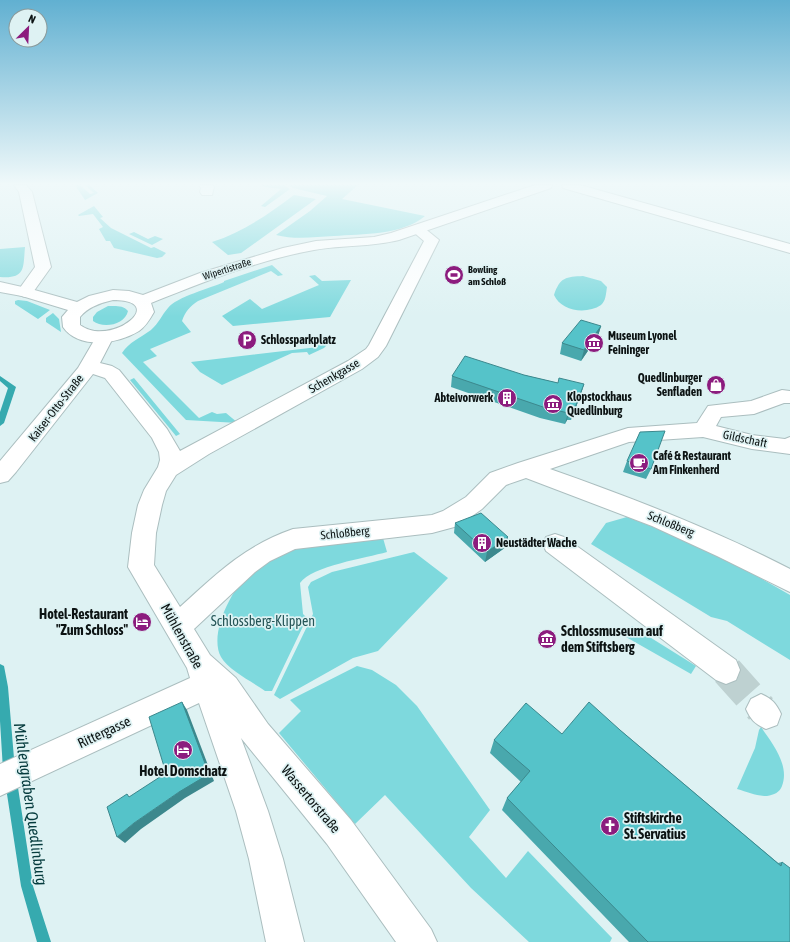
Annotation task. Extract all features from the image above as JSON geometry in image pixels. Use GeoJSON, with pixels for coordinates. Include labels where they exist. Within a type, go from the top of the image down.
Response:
{"type":"FeatureCollection","features":[{"type":"Feature","properties":{"kind":"street"},"geometry":{"type":"LineString","coordinates":[[25,292],[43,267],[34,229]]}},
{"type":"Feature","properties":{"kind":"street","name":"Wipertistraße"},"geometry":{"type":"LineString","coordinates":[[142,301],[199,279],[290,250],[380,240],[421,229]]}},
{"type":"Feature","properties":{"kind":"street"},"geometry":{"type":"LineString","coordinates":[[722,229],[790,249]]}},
{"type":"Feature","properties":{"kind":"street","name":"Schenkgasse"},"geometry":{"type":"LineString","coordinates":[[168,468],[355,365],[372,353],[432,240],[418,230]]}},
{"type":"Feature","properties":{"kind":"street"},"geometry":{"type":"LineString","coordinates":[[0,287],[25,292],[80,308]]}},
{"type":"Feature","properties":{"kind":"street"},"geometry":{"type":"LineString","coordinates":[[113,296],[130,296],[142,301],[146,306],[146,312],[141,321],[128,330],[105,336],[87,336],[74,330],[71,324],[71,318],[80,308],[95,300],[113,296]]}},
{"type":"Feature","properties":{"kind":"street","name":"Kaiser-Otto-Straße"},"geometry":{"type":"LineString","coordinates":[[0,474],[33,438],[88,367],[99,351],[105,336]]}},
{"type":"Feature","properties":{"kind":"street"},"geometry":{"type":"LineString","coordinates":[[88,367],[105,370],[112,374],[125,389],[164,441],[171,457],[168,468]]}},
{"type":"Feature","properties":{"kind":"street"},"geometry":{"type":"LineString","coordinates":[[703,430],[716,411],[754,407],[782,396],[790,397]]}},
{"type":"Feature","properties":{"kind":"street","name":"Gildschaft"},"geometry":{"type":"LineString","coordinates":[[644,433],[703,430],[752,442],[789,447]]}},
{"type":"Feature","properties":{"kind":"street","name":"Schloßberg"},"geometry":{"type":"LineString","coordinates":[[178,626],[256,557],[282,543],[293,539],[432,524],[450,519],[460,514],[474,503],[498,479],[628,435],[644,433]]}},
{"type":"Feature","properties":{"kind":"street","name":"Mühlenstraße"},"geometry":{"type":"LineString","coordinates":[[168,468],[158,485],[150,505],[144,534],[142,567],[178,626],[203,673],[252,811],[266,859],[285,942]]}},
{"type":"Feature","properties":{"kind":"street","name":"Schloßberg"},"geometry":{"type":"LineString","coordinates":[[526,469],[613,500],[694,533],[790,581]]}},
{"type":"Feature","properties":{"kind":"street"},"geometry":{"type":"LineString","coordinates":[[555,544],[726,670]]}},
{"type":"Feature","properties":{"kind":"street","name":"Rittergasse"},"geometry":{"type":"LineString","coordinates":[[10,776],[203,673]]}},
{"type":"Feature","properties":{"kind":"street","name":"Wassertorstraße"},"geometry":{"type":"LineString","coordinates":[[203,673],[226,688],[257,735],[339,832],[418,942]]}},
{"type":"Feature","properties":{"kind":"green space"},"geometry":{"type":"Polygon","coordinates":[[[99,229],[113,229],[151,248],[154,247],[166,253],[162,257],[157,258],[114,248],[110,241],[106,241],[99,229]]]}},
{"type":"Feature","properties":{"kind":"green space"},"geometry":{"type":"Polygon","coordinates":[[[242,229],[274,229],[241,253],[228,255],[212,242],[242,229]]]}},
{"type":"Feature","properties":{"kind":"green space"},"geometry":{"type":"Polygon","coordinates":[[[285,229],[398,229],[357,235],[305,238],[283,237],[276,235],[285,229]]]}},
{"type":"Feature","properties":{"kind":"green space"},"geometry":{"type":"Polygon","coordinates":[[[134,232],[148,239],[155,236],[163,239],[152,245],[129,234],[134,232]]]}},
{"type":"Feature","properties":{"kind":"green space"},"geometry":{"type":"Polygon","coordinates":[[[25,247],[22,271],[15,276],[0,277],[0,249],[25,247]]]}},
{"type":"Feature","properties":{"kind":"green space"},"geometry":{"type":"Polygon","coordinates":[[[272,265],[283,275],[278,276],[271,271],[198,301],[188,310],[182,321],[191,332],[150,349],[157,356],[143,362],[199,418],[212,412],[217,414],[226,413],[238,423],[186,420],[122,353],[131,343],[151,330],[168,308],[178,300],[224,281],[272,265]]]}},
{"type":"Feature","properties":{"kind":"green space"},"geometry":{"type":"Polygon","coordinates":[[[315,275],[322,281],[351,280],[330,317],[233,326],[222,316],[250,299],[262,309],[319,285],[309,276],[315,275]]]}},
{"type":"Feature","properties":{"kind":"green space"},"geometry":{"type":"Polygon","coordinates":[[[583,276],[601,281],[607,287],[606,297],[603,303],[588,310],[574,310],[562,305],[554,295],[561,281],[572,277],[583,276]]]}},
{"type":"Feature","properties":{"kind":"green space"},"geometry":{"type":"Polygon","coordinates":[[[15,301],[27,301],[50,310],[38,319],[15,304],[15,301]]]}},
{"type":"Feature","properties":{"kind":"green space"},"geometry":{"type":"Polygon","coordinates":[[[108,306],[122,307],[128,311],[123,320],[113,324],[102,325],[93,321],[93,317],[97,312],[108,306]]]}},
{"type":"Feature","properties":{"kind":"green space"},"geometry":{"type":"Polygon","coordinates":[[[53,313],[59,319],[61,332],[46,322],[46,318],[53,313]]]}},
{"type":"Feature","properties":{"kind":"green space"},"geometry":{"type":"Polygon","coordinates":[[[327,339],[328,344],[324,348],[309,355],[307,352],[292,353],[222,385],[200,372],[191,362],[318,347],[318,341],[327,339]]]}},
{"type":"Feature","properties":{"kind":"green space"},"geometry":{"type":"Polygon","coordinates":[[[134,378],[180,434],[176,436],[130,380],[134,378]]]}},
{"type":"Feature","properties":{"kind":"green space"},"geometry":{"type":"Polygon","coordinates":[[[627,517],[710,552],[790,595],[790,660],[727,621],[711,617],[591,544],[606,523],[627,517]]]}},
{"type":"Feature","properties":{"kind":"green space","name":"Schlossberg-Klippen"},"geometry":{"type":"Polygon","coordinates":[[[383,538],[387,552],[327,567],[306,577],[300,583],[303,614],[307,618],[272,691],[265,691],[224,662],[218,647],[220,623],[231,598],[245,577],[253,570],[274,558],[297,549],[383,538]]]}},
{"type":"Feature","properties":{"kind":"green space"},"geometry":{"type":"Polygon","coordinates":[[[414,552],[448,578],[378,651],[353,658],[280,699],[274,695],[313,614],[308,587],[311,582],[332,572],[414,552]]]}},
{"type":"Feature","properties":{"kind":"green space"},"geometry":{"type":"Polygon","coordinates":[[[632,626],[696,666],[691,674],[626,637],[632,626]]]}},
{"type":"Feature","properties":{"kind":"green space"},"geometry":{"type":"Polygon","coordinates":[[[357,666],[372,670],[396,685],[417,706],[490,810],[469,837],[506,878],[528,851],[612,938],[610,942],[529,942],[471,888],[385,795],[355,824],[279,733],[301,711],[290,700],[357,666]]]}},
{"type":"Feature","properties":{"kind":"green space"},"geometry":{"type":"Polygon","coordinates":[[[761,727],[779,755],[784,770],[784,778],[780,790],[767,796],[756,795],[737,789],[755,748],[761,727]]]}},
{"type":"Feature","properties":{"kind":"building"},"geometry":{"type":"Polygon","coordinates":[[[581,320],[601,326],[584,350],[562,343],[581,320]]]}},
{"type":"Feature","properties":{"kind":"building"},"geometry":{"type":"Polygon","coordinates":[[[465,356],[524,375],[558,383],[559,378],[584,384],[574,410],[570,409],[568,413],[543,407],[452,376],[465,356]]]}},
{"type":"Feature","properties":{"kind":"building"},"geometry":{"type":"Polygon","coordinates":[[[665,431],[651,469],[627,461],[640,432],[665,431]]]}},
{"type":"Feature","properties":{"kind":"building"},"geometry":{"type":"Polygon","coordinates":[[[481,513],[508,537],[487,552],[455,523],[481,513]]]}},
{"type":"Feature","properties":{"kind":"building","name":"Hotel Domschatz"},"geometry":{"type":"Polygon","coordinates":[[[182,702],[209,774],[179,792],[134,823],[117,837],[107,807],[127,794],[129,797],[166,773],[149,717],[182,702]]]}},
{"type":"Feature","properties":{"kind":"building","name":"Stiftskirche St. Servatius"},"geometry":{"type":"Polygon","coordinates":[[[589,702],[781,866],[782,862],[790,868],[790,942],[648,942],[507,798],[530,771],[494,740],[526,703],[562,734],[589,702]]]}},
{"type":"Feature","properties":{"kind":"waterway","name":"Mühlengraben Quedlinburg"},"geometry":{"type":"LineString","coordinates":[[0,378],[12,387],[0,423]]}},
{"type":"Feature","properties":{"kind":"waterway","name":"Mühlengraben Quedlinburg"},"geometry":{"type":"LineString","coordinates":[[0,669],[3,687],[9,770]]}},
{"type":"Feature","properties":{"kind":"waterway","name":"Mühlengraben Quedlinburg"},"geometry":{"type":"LineString","coordinates":[[11,781],[27,886],[44,942]]}},
{"type":"Feature","properties":{"kind":"tunnel"},"geometry":{"type":"LineString","coordinates":[[727,671],[761,709]]}},
{"type":"Feature","properties":{"kind":"place","name":"Bowling am Schloß"},"geometry":{"type":"Point","coordinates":[454,275]}},
{"type":"Feature","properties":{"kind":"place","name":"Schlossparkplatz"},"geometry":{"type":"Point","coordinates":[247,340]}},
{"type":"Feature","properties":{"kind":"place","name":"Museum Lyonel Feininger"},"geometry":{"type":"Point","coordinates":[594,343]}},
{"type":"Feature","properties":{"kind":"place","name":"Quedlinburger Senfladen"},"geometry":{"type":"Point","coordinates":[716,385]}},
{"type":"Feature","properties":{"kind":"place","name":"Abteivorwerk"},"geometry":{"type":"Point","coordinates":[507,398]}},
{"type":"Feature","properties":{"kind":"place","name":"Klopstockhaus Quedlinburg"},"geometry":{"type":"Point","coordinates":[553,404]}},
{"type":"Feature","properties":{"kind":"place","name":"Café & Restaurant Am Finkenherd"},"geometry":{"type":"Point","coordinates":[639,463]}},
{"type":"Feature","properties":{"kind":"place","name":"Neustädter Wache"},"geometry":{"type":"Point","coordinates":[482,543]}},
{"type":"Feature","properties":{"kind":"place","name":"Hotel-Restaurant \"Zum Schloss\""},"geometry":{"type":"Point","coordinates":[142,622]}},
{"type":"Feature","properties":{"kind":"place","name":"Schlossmuseum auf dem Stiftsberg"},"geometry":{"type":"Point","coordinates":[547,639]}},
{"type":"Feature","properties":{"kind":"place","name":"Hotel Domschatz"},"geometry":{"type":"Point","coordinates":[183,750]}},
{"type":"Feature","properties":{"kind":"place","name":"Stiftskirche St. Servatius"},"geometry":{"type":"Point","coordinates":[610,826]}}]}
